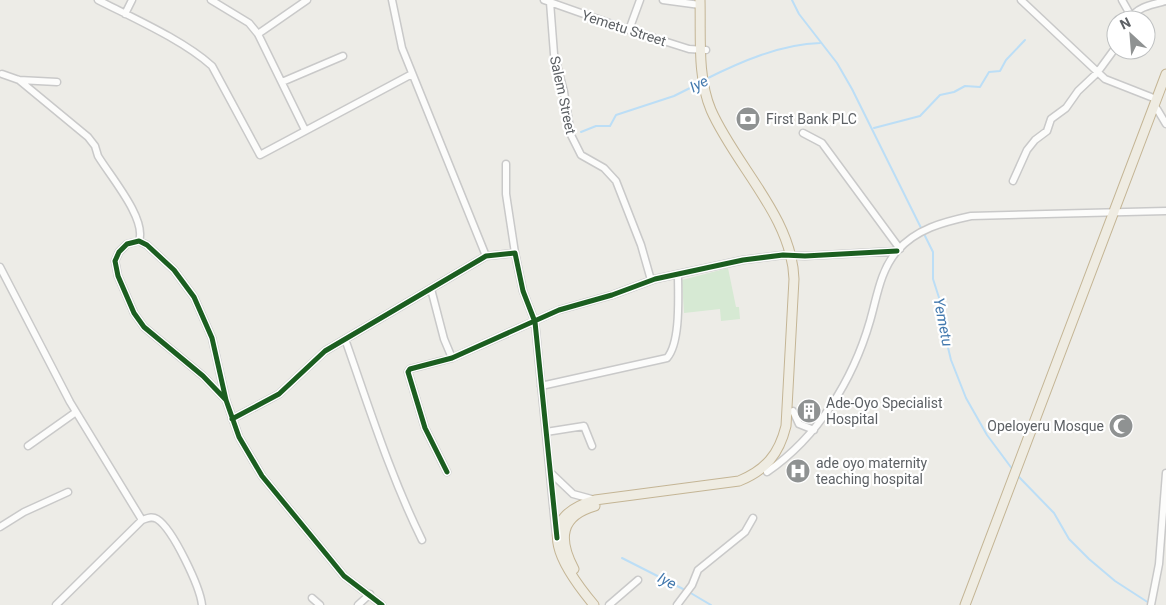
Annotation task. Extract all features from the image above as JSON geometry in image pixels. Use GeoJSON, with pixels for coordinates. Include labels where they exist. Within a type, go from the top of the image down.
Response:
{"type":"FeatureCollection","features":[{"type":"Feature","properties":{"kind":"highway"},"geometry":{"type":"LineString","coordinates":[[594,605],[568,569],[559,550],[557,538],[561,520],[567,513],[575,507],[596,500],[739,486],[760,478],[767,472],[782,453],[788,441],[792,411],[799,273],[786,228],[714,106],[709,87],[704,51],[702,2]]}},
{"type":"Feature","properties":{"kind":"highway"},"geometry":{"type":"LineString","coordinates":[[969,605],[1166,74]]}},
{"type":"Feature","properties":{"kind":"highway"},"geometry":{"type":"LineString","coordinates":[[1115,213],[1166,85]]}},
{"type":"Feature","properties":{"kind":"highway"},"geometry":{"type":"LineString","coordinates":[[601,605],[569,560],[564,541],[566,524],[579,512],[599,504],[739,481],[759,471],[777,451],[782,439],[788,411],[795,255]]}},
{"type":"Feature","properties":{"kind":"highway"},"geometry":{"type":"LineString","coordinates":[[964,605],[1013,484]]}},
{"type":"Feature","properties":{"kind":"street"},"geometry":{"type":"LineString","coordinates":[[98,0],[204,58],[212,66],[260,155],[412,74]]}},
{"type":"Feature","properties":{"kind":"street"},"geometry":{"type":"LineString","coordinates":[[125,14],[132,0]]}},
{"type":"Feature","properties":{"kind":"street"},"geometry":{"type":"LineString","coordinates":[[211,0],[249,23],[258,34],[305,130]]}},
{"type":"Feature","properties":{"kind":"street"},"geometry":{"type":"LineString","coordinates":[[258,34],[307,0]]}},
{"type":"Feature","properties":{"kind":"street"},"geometry":{"type":"LineString","coordinates":[[392,0],[398,36],[486,256]]}},
{"type":"Feature","properties":{"kind":"street"},"geometry":{"type":"LineString","coordinates":[[629,30],[640,0]]}},
{"type":"Feature","properties":{"kind":"street"},"geometry":{"type":"LineString","coordinates":[[663,0],[702,2]]}},
{"type":"Feature","properties":{"kind":"street"},"geometry":{"type":"LineString","coordinates":[[1021,0],[1097,73],[1121,86],[1156,99]]}},
{"type":"Feature","properties":{"kind":"street","name":"Yemetu Street"},"geometry":{"type":"LineString","coordinates":[[547,1],[629,30],[704,51]]}},
{"type":"Feature","properties":{"kind":"street","name":"Salem Street"},"geometry":{"type":"LineString","coordinates":[[547,1],[554,54],[564,92],[571,135],[581,156],[604,168],[616,181],[641,245],[651,280]]}},
{"type":"Feature","properties":{"kind":"street"},"geometry":{"type":"LineString","coordinates":[[1140,10],[1166,2]]}},
{"type":"Feature","properties":{"kind":"street"},"geometry":{"type":"LineString","coordinates":[[282,82],[343,56]]}},
{"type":"Feature","properties":{"kind":"street"},"geometry":{"type":"LineString","coordinates":[[1013,181],[1027,150],[1035,140],[1047,131],[1051,119],[1066,108],[1078,91],[1097,73],[1106,60]]}},
{"type":"Feature","properties":{"kind":"street"},"geometry":{"type":"LineString","coordinates":[[2,74],[19,80],[57,82]]}},
{"type":"Feature","properties":{"kind":"street"},"geometry":{"type":"LineString","coordinates":[[19,80],[88,137],[95,146],[98,156],[136,214],[142,235],[139,241]]}},
{"type":"Feature","properties":{"kind":"street"},"geometry":{"type":"LineString","coordinates":[[1157,109],[1166,124]]}},
{"type":"Feature","properties":{"kind":"street"},"geometry":{"type":"LineString","coordinates":[[803,133],[822,144],[899,250]]}},
{"type":"Feature","properties":{"kind":"street"},"geometry":{"type":"LineString","coordinates":[[506,164],[506,194],[515,253],[522,291],[535,322],[551,472],[553,516],[557,538]]}},
{"type":"Feature","properties":{"kind":"street"},"geometry":{"type":"LineString","coordinates":[[767,472],[795,452],[814,430],[846,381],[870,322],[883,275],[899,250],[919,233],[945,222],[971,216],[1166,211]]}},
{"type":"Feature","properties":{"kind":"street"},"geometry":{"type":"LineString","coordinates":[[226,400],[203,376],[144,327],[134,313],[118,276],[116,261],[119,252],[127,244],[139,241],[147,244],[165,260],[194,298],[212,338],[232,419],[249,456],[262,476],[340,570],[382,605]]}},
{"type":"Feature","properties":{"kind":"street"},"geometry":{"type":"LineString","coordinates":[[447,472],[425,428],[408,372],[410,369],[452,358],[559,310],[612,296],[651,280],[743,260],[795,255],[899,250]]}},
{"type":"Feature","properties":{"kind":"street"},"geometry":{"type":"LineString","coordinates":[[232,419],[279,394],[325,351],[486,256],[515,253]]}},
{"type":"Feature","properties":{"kind":"street"},"geometry":{"type":"LineString","coordinates":[[0,267],[76,412],[142,520]]}},
{"type":"Feature","properties":{"kind":"street"},"geometry":{"type":"LineString","coordinates":[[541,386],[667,358],[673,344],[677,314],[678,274]]}},
{"type":"Feature","properties":{"kind":"street"},"geometry":{"type":"LineString","coordinates":[[431,289],[444,339],[452,358]]}},
{"type":"Feature","properties":{"kind":"street"},"geometry":{"type":"LineString","coordinates":[[345,339],[388,464],[422,540]]}},
{"type":"Feature","properties":{"kind":"street"},"geometry":{"type":"LineString","coordinates":[[792,411],[799,424],[814,430]]}},
{"type":"Feature","properties":{"kind":"street"},"geometry":{"type":"LineString","coordinates":[[28,446],[76,412]]}},
{"type":"Feature","properties":{"kind":"street"},"geometry":{"type":"LineString","coordinates":[[546,432],[584,426],[592,446]]}},
{"type":"Feature","properties":{"kind":"street"},"geometry":{"type":"LineString","coordinates":[[551,472],[573,494],[596,500]]}},
{"type":"Feature","properties":{"kind":"street"},"geometry":{"type":"LineString","coordinates":[[1152,602],[1159,564],[1166,473]]}},
{"type":"Feature","properties":{"kind":"street"},"geometry":{"type":"LineString","coordinates":[[0,527],[24,512],[68,492]]}},
{"type":"Feature","properties":{"kind":"street"},"geometry":{"type":"LineString","coordinates":[[56,605],[142,520],[155,518],[169,531],[196,586],[202,605]]}},
{"type":"Feature","properties":{"kind":"street"},"geometry":{"type":"LineString","coordinates":[[677,605],[692,585],[698,570],[745,532],[753,518]]}},
{"type":"Feature","properties":{"kind":"street"},"geometry":{"type":"LineString","coordinates":[[609,605],[638,580]]}},
{"type":"Feature","properties":{"kind":"street"},"geometry":{"type":"LineString","coordinates":[[358,605],[370,594]]}},
{"type":"Feature","properties":{"kind":"street"},"geometry":{"type":"LineString","coordinates":[[312,598],[320,605]]}},
{"type":"Feature","properties":{"kind":"green space"},"geometry":{"type":"Polygon","coordinates":[[[728,268],[736,307],[739,307],[740,319],[721,321],[720,309],[684,313],[682,280],[728,268]]]}},
{"type":"Feature","properties":{"kind":"waterway","name":"Yemetu"},"geometry":{"type":"LineString","coordinates":[[792,0],[799,14],[837,63],[852,89],[933,252],[933,279],[942,307],[944,331],[951,360],[966,398],[987,435],[1013,470]]}},
{"type":"Feature","properties":{"kind":"waterway"},"geometry":{"type":"LineString","coordinates":[[874,128],[920,116],[940,95],[954,92],[965,86],[980,87],[989,72],[1000,71],[1006,60],[1025,40]]}},
{"type":"Feature","properties":{"kind":"waterway","name":"Iye"},"geometry":{"type":"LineString","coordinates":[[706,79],[747,60],[776,50],[820,43]]}},
{"type":"Feature","properties":{"kind":"waterway","name":"Iye"},"geometry":{"type":"LineString","coordinates":[[581,132],[596,126],[610,126],[616,115],[674,96],[700,83]]}},
{"type":"Feature","properties":{"kind":"waterway","name":"Yemetu"},"geometry":{"type":"LineString","coordinates":[[1018,476],[1054,513],[1069,539],[1089,559],[1115,581],[1149,603]]}},
{"type":"Feature","properties":{"kind":"waterway","name":"Iye"},"geometry":{"type":"LineString","coordinates":[[622,558],[685,590]]}},
{"type":"Feature","properties":{"kind":"waterway","name":"Iye"},"geometry":{"type":"LineString","coordinates":[[689,592],[711,605]]}},
{"type":"Feature","properties":{"kind":"cycle path"},"geometry":{"type":"LineString","coordinates":[[226,400],[203,376],[144,327],[134,313],[118,276],[115,261],[119,252],[127,244],[139,241],[147,245],[174,270],[194,297],[212,338],[226,400],[239,437],[262,476],[344,576],[382,605]]}},
{"type":"Feature","properties":{"kind":"cycle path"},"geometry":{"type":"LineString","coordinates":[[447,472],[425,428],[408,372],[410,369],[452,358],[559,310],[612,295],[655,279],[743,260],[783,255],[805,256],[897,251]]}},
{"type":"Feature","properties":{"kind":"cycle path"},"geometry":{"type":"LineString","coordinates":[[232,419],[279,394],[325,351],[486,256],[515,253],[523,291],[535,322],[557,538]]}},
{"type":"Feature","properties":{"kind":"place","name":"First Bank PLC"},"geometry":{"type":"Point","coordinates":[748,119]}},
{"type":"Feature","properties":{"kind":"place","name":"Ade-Oyo Specialist Hospital"},"geometry":{"type":"Point","coordinates":[809,411]}},
{"type":"Feature","properties":{"kind":"place","name":"Opeloyeru Mosque"},"geometry":{"type":"Point","coordinates":[1121,426]}},
{"type":"Feature","properties":{"kind":"place","name":"ade oyo maternity teaching hospital"},"geometry":{"type":"Point","coordinates":[798,471]}}]}
